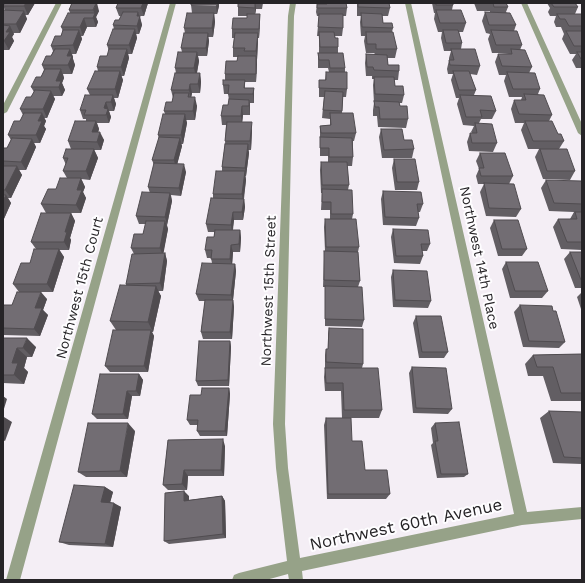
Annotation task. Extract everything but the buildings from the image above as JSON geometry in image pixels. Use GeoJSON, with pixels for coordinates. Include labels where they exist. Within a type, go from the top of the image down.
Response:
{"type":"FeatureCollection","features":[{"type":"Feature","properties":{"kind":"street"},"geometry":{"type":"LineString","coordinates":[[3,112],[59,3]]}},
{"type":"Feature","properties":{"kind":"street","name":"Northwest 15th Court"},"geometry":{"type":"LineString","coordinates":[[13,580],[173,3]]}},
{"type":"Feature","properties":{"kind":"street","name":"Northwest 15th Street"},"geometry":{"type":"LineString","coordinates":[[293,3],[290,24],[279,424],[282,468],[296,580]]}},
{"type":"Feature","properties":{"kind":"street","name":"Northwest 14th Place"},"geometry":{"type":"LineString","coordinates":[[408,3],[522,519]]}},
{"type":"Feature","properties":{"kind":"street"},"geometry":{"type":"LineString","coordinates":[[524,3],[582,133]]}},
{"type":"Feature","properties":{"kind":"street","name":"Northwest 60th Avenue"},"geometry":{"type":"LineString","coordinates":[[239,580],[295,566],[522,519],[582,513]]}}]}
